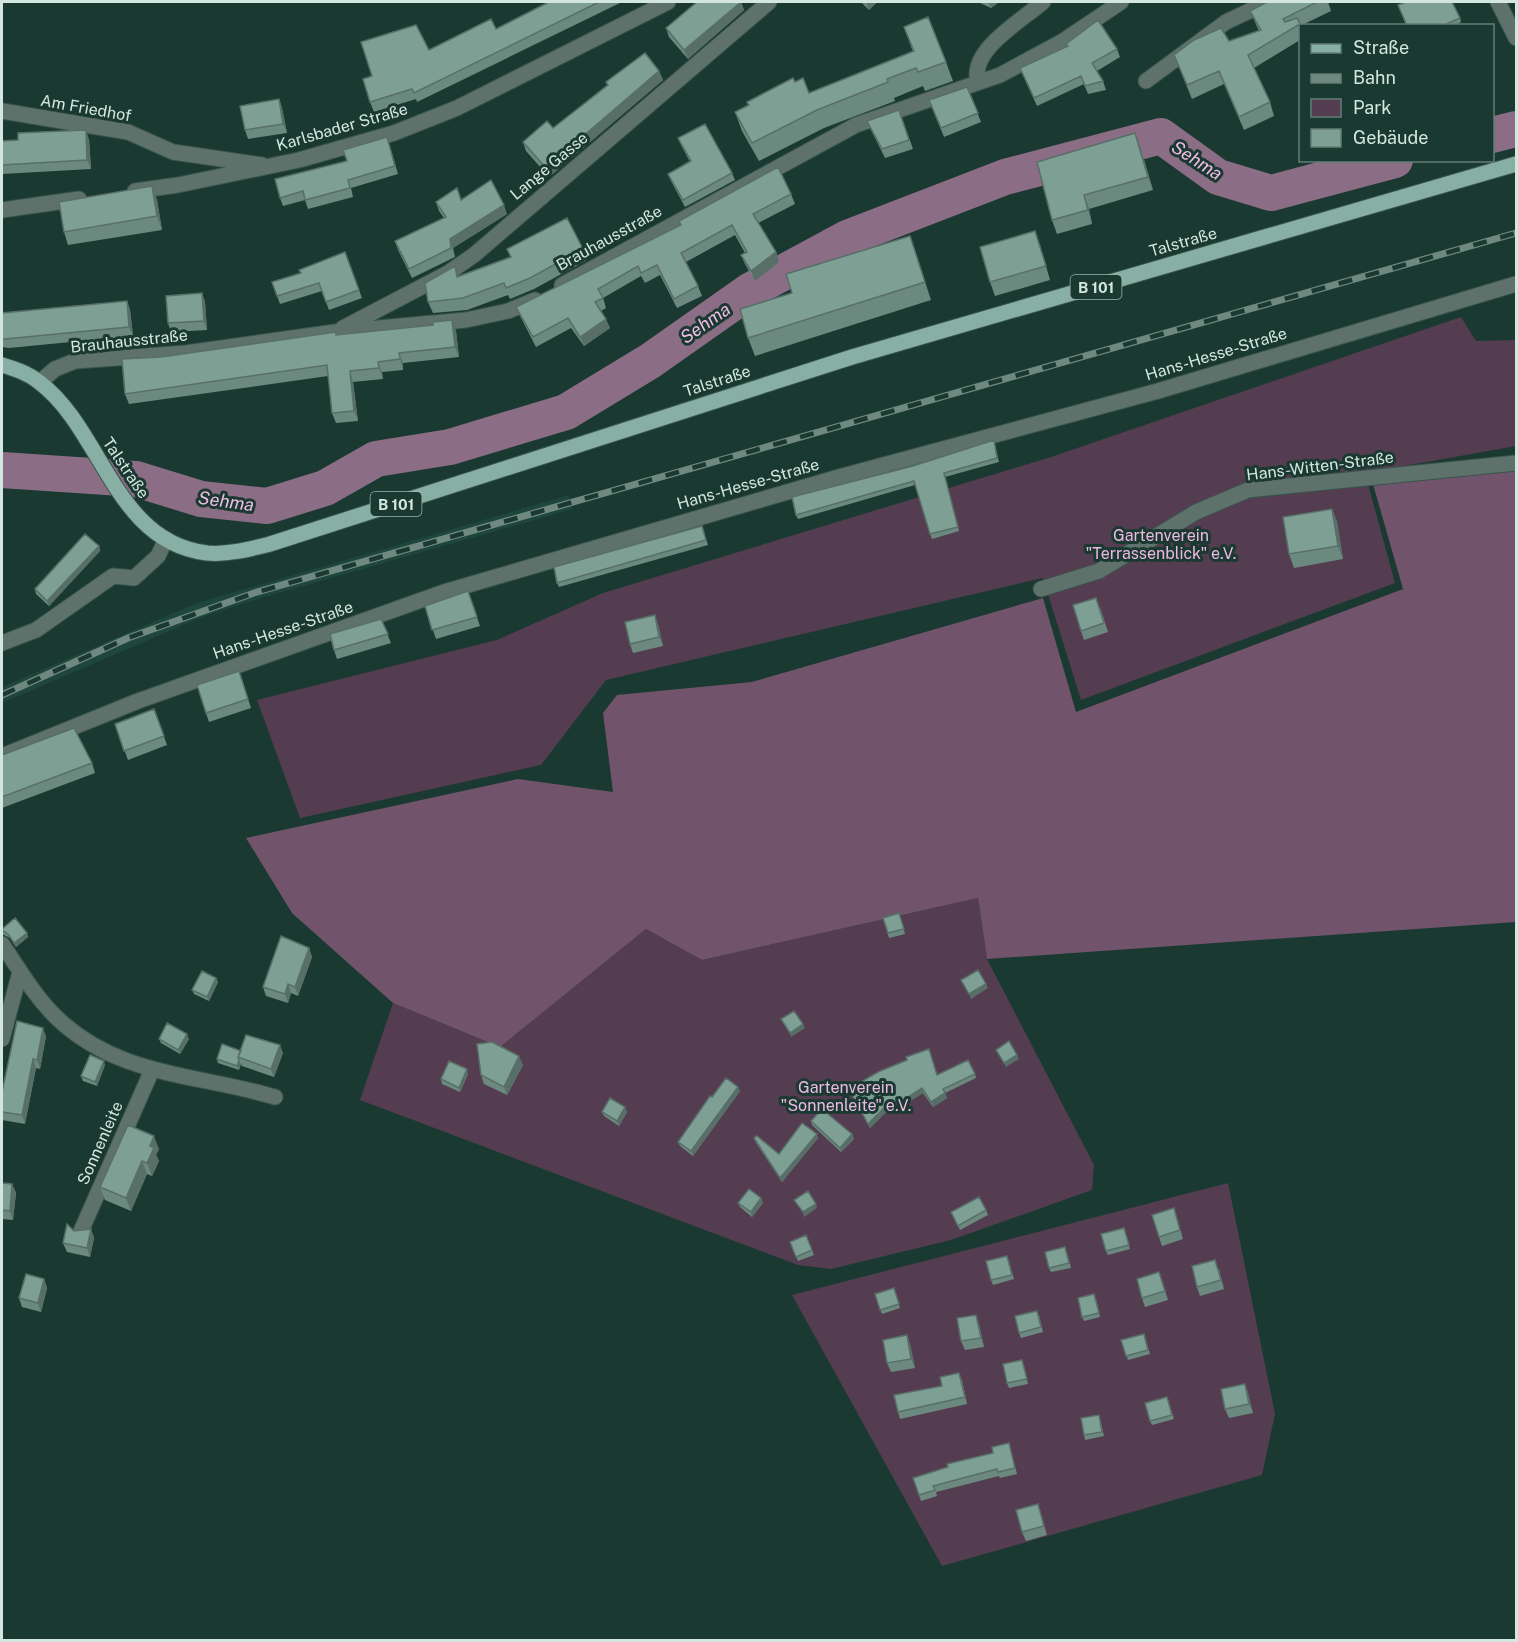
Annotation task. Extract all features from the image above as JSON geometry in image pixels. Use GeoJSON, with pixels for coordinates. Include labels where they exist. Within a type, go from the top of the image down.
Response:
{"type":"FeatureCollection","features":[{"type":"Feature","properties":{"kind":"main road","name":"Talstraße"},"geometry":{"type":"LineString","coordinates":[[2,365],[21,371],[40,382],[65,410],[126,503],[166,539],[180,546],[207,553],[229,553],[270,544],[852,357],[1516,164]]}},
{"type":"Feature","properties":{"kind":"street","name":"Karlsbader Straße"},"geometry":{"type":"LineString","coordinates":[[119,194],[178,185],[268,166],[394,133],[447,112],[668,2]]}},
{"type":"Feature","properties":{"kind":"street","name":"Lange Gasse"},"geometry":{"type":"LineString","coordinates":[[335,332],[448,273],[474,255],[769,2]]}},
{"type":"Feature","properties":{"kind":"street"},"geometry":{"type":"LineString","coordinates":[[978,82],[975,72],[979,59],[988,47],[1043,2]]}},
{"type":"Feature","properties":{"kind":"street","name":"Brauhausstraße"},"geometry":{"type":"LineString","coordinates":[[40,382],[55,369],[75,361],[186,353],[335,332],[466,320],[508,310],[538,298],[856,125],[999,75],[1063,41],[1120,2]]}},
{"type":"Feature","properties":{"kind":"street"},"geometry":{"type":"LineString","coordinates":[[1146,81],[1226,22],[1268,2]]}},
{"type":"Feature","properties":{"kind":"street"},"geometry":{"type":"LineString","coordinates":[[1498,2],[1513,21],[1516,38]]}},
{"type":"Feature","properties":{"kind":"street","name":"Am Friedhof"},"geometry":{"type":"LineString","coordinates":[[2,111],[128,132],[173,152],[223,157],[268,166]]}},
{"type":"Feature","properties":{"kind":"street"},"geometry":{"type":"LineString","coordinates":[[2,210],[96,197]]}},
{"type":"Feature","properties":{"kind":"street","name":"Hans-Hesse-Straße"},"geometry":{"type":"LineString","coordinates":[[2,756],[138,701],[455,589],[828,480],[1158,391],[1516,284]]}},
{"type":"Feature","properties":{"kind":"street","name":"Hans-Witten-Straße"},"geometry":{"type":"LineString","coordinates":[[1041,589],[1099,572],[1196,512],[1248,490],[1516,463]]}},
{"type":"Feature","properties":{"kind":"street"},"geometry":{"type":"LineString","coordinates":[[2,643],[36,630],[113,576],[134,578],[158,556],[166,539]]}},
{"type":"Feature","properties":{"kind":"street"},"geometry":{"type":"LineString","coordinates":[[2,944],[20,972],[56,1016],[78,1035],[111,1056],[152,1070],[249,1089],[275,1097]]}},
{"type":"Feature","properties":{"kind":"street"},"geometry":{"type":"LineString","coordinates":[[2,1039],[20,972]]}},
{"type":"Feature","properties":{"kind":"street","name":"Sonnenleite"},"geometry":{"type":"LineString","coordinates":[[81,1231],[152,1070]]}},
{"type":"Feature","properties":{"kind":"shaded area"},"geometry":{"type":"Polygon","coordinates":[[[1516,469],[1516,922],[987,959],[978,898],[702,960],[646,929],[500,1047],[393,1003],[292,913],[246,838],[518,779],[613,792],[603,713],[617,695],[752,682],[1043,598],[1076,712],[1403,589],[1373,484],[1516,469]]]}},
{"type":"Feature","properties":{"kind":"shaded area"},"geometry":{"type":"Polygon","coordinates":[[[569,495],[573,509],[202,617],[2,703],[2,687],[197,603],[569,495]]]}},
{"type":"Feature","properties":{"kind":"green space","name":"Gartenverein \"Terrassenblick\" e.V."},"geometry":{"type":"Polygon","coordinates":[[[1461,317],[1476,341],[1516,340],[1516,446],[1365,473],[1395,583],[1081,700],[1043,578],[606,680],[541,765],[300,818],[257,700],[497,640],[603,593],[1051,457],[1461,317]]]}},
{"type":"Feature","properties":{"kind":"green space","name":"Gartenverein \"Sonnenleite\" e.V."},"geometry":{"type":"Polygon","coordinates":[[[978,898],[987,959],[1094,1165],[1092,1190],[951,1240],[831,1269],[798,1265],[360,1100],[393,1003],[500,1047],[646,929],[702,960],[978,898]]]}},
{"type":"Feature","properties":{"kind":"green space"},"geometry":{"type":"Polygon","coordinates":[[[1228,1183],[1275,1414],[1262,1475],[942,1566],[792,1295],[1228,1183]]]}},
{"type":"Feature","properties":{"kind":"building"},"geometry":{"type":"Polygon","coordinates":[[[546,2],[599,2],[414,93],[412,89],[370,102],[363,79],[372,76],[361,42],[416,25],[429,50],[491,19],[496,29],[546,2]]]}},
{"type":"Feature","properties":{"kind":"building"},"geometry":{"type":"Polygon","coordinates":[[[697,2],[741,2],[684,50],[666,28],[697,2]]]}},
{"type":"Feature","properties":{"kind":"building"},"geometry":{"type":"Polygon","coordinates":[[[1267,2],[1317,2],[1283,19],[1285,22],[1297,18],[1300,24],[1248,55],[1270,102],[1239,117],[1219,71],[1187,85],[1174,55],[1194,40],[1221,28],[1229,41],[1261,30],[1250,11],[1267,2]]]}},
{"type":"Feature","properties":{"kind":"building"},"geometry":{"type":"Polygon","coordinates":[[[1406,2],[1452,2],[1460,18],[1446,24],[1406,24],[1398,5],[1406,2]]]}},
{"type":"Feature","properties":{"kind":"building"},"geometry":{"type":"Polygon","coordinates":[[[928,17],[946,62],[918,72],[916,68],[887,79],[888,82],[817,110],[752,143],[735,112],[749,105],[747,102],[793,78],[795,82],[803,78],[809,93],[914,51],[904,27],[928,17]]]}},
{"type":"Feature","properties":{"kind":"building"},"geometry":{"type":"Polygon","coordinates":[[[1098,20],[1117,49],[1092,63],[1103,81],[1085,86],[1081,76],[1034,98],[1020,68],[1068,46],[1066,44],[1098,20]]]}},
{"type":"Feature","properties":{"kind":"building"},"geometry":{"type":"Polygon","coordinates":[[[645,53],[659,71],[546,168],[523,142],[547,121],[553,128],[608,85],[606,82],[645,53]]]}},
{"type":"Feature","properties":{"kind":"building"},"geometry":{"type":"Polygon","coordinates":[[[967,87],[978,113],[941,128],[929,100],[967,87]]]}},
{"type":"Feature","properties":{"kind":"building"},"geometry":{"type":"Polygon","coordinates":[[[279,99],[283,124],[245,130],[240,106],[279,99]]]}},
{"type":"Feature","properties":{"kind":"building"},"geometry":{"type":"Polygon","coordinates":[[[899,110],[909,140],[882,149],[867,121],[899,110]]]}},
{"type":"Feature","properties":{"kind":"building"},"geometry":{"type":"Polygon","coordinates":[[[705,124],[732,173],[683,200],[668,174],[691,161],[678,138],[705,124]]]}},
{"type":"Feature","properties":{"kind":"building"},"geometry":{"type":"Polygon","coordinates":[[[86,130],[87,160],[2,165],[2,141],[18,140],[18,133],[86,130]]]}},
{"type":"Feature","properties":{"kind":"building"},"geometry":{"type":"Polygon","coordinates":[[[1135,133],[1148,177],[1084,195],[1088,210],[1052,220],[1037,162],[1135,133]]]}},
{"type":"Feature","properties":{"kind":"building"},"geometry":{"type":"Polygon","coordinates":[[[387,137],[395,166],[348,180],[350,188],[305,200],[303,191],[280,198],[275,179],[347,161],[343,150],[387,137]]]}},
{"type":"Feature","properties":{"kind":"building"},"geometry":{"type":"Polygon","coordinates":[[[778,167],[791,194],[753,214],[776,252],[751,271],[741,255],[747,252],[732,225],[681,253],[698,286],[674,299],[657,265],[641,273],[638,266],[598,289],[603,298],[595,302],[606,319],[580,337],[568,318],[533,337],[516,307],[681,225],[679,221],[778,167]]]}},
{"type":"Feature","properties":{"kind":"building"},"geometry":{"type":"Polygon","coordinates":[[[491,180],[504,205],[450,239],[451,248],[409,269],[395,241],[446,217],[436,202],[457,188],[461,200],[491,180]]]}},
{"type":"Feature","properties":{"kind":"building"},"geometry":{"type":"Polygon","coordinates":[[[152,186],[157,216],[64,232],[59,202],[152,186]]]}},
{"type":"Feature","properties":{"kind":"building"},"geometry":{"type":"Polygon","coordinates":[[[567,218],[583,249],[530,278],[506,288],[504,283],[463,298],[428,302],[425,283],[455,266],[457,277],[511,257],[507,249],[567,218]]]}},
{"type":"Feature","properties":{"kind":"building"},"geometry":{"type":"Polygon","coordinates":[[[1035,231],[1046,266],[990,282],[980,247],[1035,231]]]}},
{"type":"Feature","properties":{"kind":"building"},"geometry":{"type":"Polygon","coordinates":[[[910,236],[925,282],[748,338],[740,309],[792,293],[786,274],[910,236]]]}},
{"type":"Feature","properties":{"kind":"building"},"geometry":{"type":"Polygon","coordinates":[[[345,252],[359,290],[326,302],[319,283],[277,296],[272,282],[301,273],[299,270],[345,252]]]}},
{"type":"Feature","properties":{"kind":"building"},"geometry":{"type":"Polygon","coordinates":[[[202,293],[204,321],[168,323],[166,296],[202,293]]]}},
{"type":"Feature","properties":{"kind":"building"},"geometry":{"type":"Polygon","coordinates":[[[127,301],[129,327],[2,339],[2,313],[127,301]]]}},
{"type":"Feature","properties":{"kind":"building"},"geometry":{"type":"Polygon","coordinates":[[[452,320],[455,347],[399,353],[400,359],[378,362],[379,368],[350,371],[354,411],[332,413],[327,365],[125,394],[122,359],[161,357],[336,332],[336,335],[433,325],[433,322],[452,320]]]}},
{"type":"Feature","properties":{"kind":"building"},"geometry":{"type":"Polygon","coordinates":[[[994,440],[997,458],[944,473],[958,527],[930,534],[914,481],[796,515],[792,497],[913,466],[994,440]]]}},
{"type":"Feature","properties":{"kind":"building"},"geometry":{"type":"Polygon","coordinates":[[[1332,509],[1338,546],[1289,554],[1283,517],[1332,509]]]}},
{"type":"Feature","properties":{"kind":"building"},"geometry":{"type":"Polygon","coordinates":[[[702,526],[706,540],[557,583],[554,567],[702,526]]]}},
{"type":"Feature","properties":{"kind":"building"},"geometry":{"type":"Polygon","coordinates":[[[85,534],[99,546],[47,601],[35,589],[85,534]]]}},
{"type":"Feature","properties":{"kind":"building"},"geometry":{"type":"Polygon","coordinates":[[[468,591],[477,617],[432,630],[425,606],[468,591]]]}},
{"type":"Feature","properties":{"kind":"building"},"geometry":{"type":"Polygon","coordinates":[[[1096,598],[1104,623],[1081,631],[1073,605],[1096,598]]]}},
{"type":"Feature","properties":{"kind":"building"},"geometry":{"type":"Polygon","coordinates":[[[655,615],[659,637],[630,644],[625,622],[655,615]]]}},
{"type":"Feature","properties":{"kind":"building"},"geometry":{"type":"Polygon","coordinates":[[[381,619],[388,634],[334,650],[330,634],[381,619]]]}},
{"type":"Feature","properties":{"kind":"building"},"geometry":{"type":"Polygon","coordinates":[[[239,671],[248,699],[206,713],[197,685],[239,671]]]}},
{"type":"Feature","properties":{"kind":"building"},"geometry":{"type":"Polygon","coordinates":[[[154,709],[164,736],[124,751],[115,724],[154,709]]]}},
{"type":"Feature","properties":{"kind":"building"},"geometry":{"type":"Polygon","coordinates":[[[74,728],[92,763],[2,797],[2,755],[74,728]]]}},
{"type":"Feature","properties":{"kind":"building"},"geometry":{"type":"Polygon","coordinates":[[[899,913],[904,929],[888,933],[883,918],[899,913]]]}},
{"type":"Feature","properties":{"kind":"building"},"geometry":{"type":"Polygon","coordinates":[[[15,918],[27,933],[14,943],[2,929],[15,918]]]}},
{"type":"Feature","properties":{"kind":"building"},"geometry":{"type":"Polygon","coordinates":[[[281,936],[309,948],[295,987],[288,984],[285,994],[263,987],[281,936]]]}},
{"type":"Feature","properties":{"kind":"building"},"geometry":{"type":"Polygon","coordinates":[[[978,970],[986,984],[969,994],[961,980],[978,970]]]}},
{"type":"Feature","properties":{"kind":"building"},"geometry":{"type":"Polygon","coordinates":[[[202,971],[216,978],[207,997],[192,990],[202,971]]]}},
{"type":"Feature","properties":{"kind":"building"},"geometry":{"type":"Polygon","coordinates":[[[794,1011],[803,1024],[790,1033],[781,1019],[794,1011]]]}},
{"type":"Feature","properties":{"kind":"building"},"geometry":{"type":"Polygon","coordinates":[[[17,1021],[43,1028],[37,1060],[33,1059],[22,1115],[2,1112],[2,1092],[17,1021]]]}},
{"type":"Feature","properties":{"kind":"building"},"geometry":{"type":"Polygon","coordinates":[[[167,1023],[187,1034],[178,1050],[159,1039],[167,1023]]]}},
{"type":"Feature","properties":{"kind":"building"},"geometry":{"type":"Polygon","coordinates":[[[246,1035],[280,1045],[271,1069],[238,1057],[246,1035]]]}},
{"type":"Feature","properties":{"kind":"building"},"geometry":{"type":"Polygon","coordinates":[[[1009,1041],[1017,1055],[1004,1063],[996,1050],[1009,1041]]]}},
{"type":"Feature","properties":{"kind":"building"},"geometry":{"type":"Polygon","coordinates":[[[492,1042],[519,1056],[504,1087],[481,1075],[477,1044],[492,1042]]]}},
{"type":"Feature","properties":{"kind":"building"},"geometry":{"type":"Polygon","coordinates":[[[222,1044],[241,1051],[237,1066],[217,1059],[222,1044]]]}},
{"type":"Feature","properties":{"kind":"building"},"geometry":{"type":"Polygon","coordinates":[[[929,1049],[937,1075],[968,1060],[975,1074],[943,1089],[945,1093],[931,1102],[922,1088],[896,1105],[892,1100],[868,1124],[849,1089],[878,1072],[907,1060],[906,1057],[929,1049]]]}},
{"type":"Feature","properties":{"kind":"building"},"geometry":{"type":"Polygon","coordinates":[[[90,1055],[104,1061],[95,1082],[81,1076],[90,1055]]]}},
{"type":"Feature","properties":{"kind":"building"},"geometry":{"type":"Polygon","coordinates":[[[449,1061],[467,1069],[459,1088],[441,1079],[449,1061]]]}},
{"type":"Feature","properties":{"kind":"building"},"geometry":{"type":"Polygon","coordinates":[[[726,1078],[738,1087],[691,1151],[678,1142],[710,1096],[712,1097],[726,1078]]]}},
{"type":"Feature","properties":{"kind":"building"},"geometry":{"type":"Polygon","coordinates":[[[610,1098],[625,1107],[617,1121],[602,1112],[610,1098]]]}},
{"type":"Feature","properties":{"kind":"building"},"geometry":{"type":"Polygon","coordinates":[[[822,1109],[852,1134],[840,1148],[811,1121],[822,1109]]]}},
{"type":"Feature","properties":{"kind":"building"},"geometry":{"type":"Polygon","coordinates":[[[802,1123],[817,1134],[780,1178],[754,1138],[757,1136],[779,1154],[802,1123]]]}},
{"type":"Feature","properties":{"kind":"building"},"geometry":{"type":"Polygon","coordinates":[[[128,1125],[154,1136],[150,1146],[154,1148],[147,1163],[142,1161],[126,1198],[100,1187],[128,1125]]]}},
{"type":"Feature","properties":{"kind":"building"},"geometry":{"type":"Polygon","coordinates":[[[2,1183],[12,1184],[10,1211],[2,1210],[2,1183]]]}},
{"type":"Feature","properties":{"kind":"building"},"geometry":{"type":"Polygon","coordinates":[[[749,1189],[761,1198],[751,1212],[738,1203],[749,1189]]]}},
{"type":"Feature","properties":{"kind":"building"},"geometry":{"type":"Polygon","coordinates":[[[808,1191],[816,1204],[803,1212],[794,1200],[808,1191]]]}},
{"type":"Feature","properties":{"kind":"building"},"geometry":{"type":"Polygon","coordinates":[[[979,1197],[986,1210],[958,1226],[951,1212],[979,1197]]]}},
{"type":"Feature","properties":{"kind":"building"},"geometry":{"type":"Polygon","coordinates":[[[1174,1208],[1180,1230],[1159,1237],[1152,1215],[1174,1208]]]}},
{"type":"Feature","properties":{"kind":"building"},"geometry":{"type":"Polygon","coordinates":[[[67,1224],[74,1231],[91,1229],[87,1248],[63,1243],[67,1224]]]}},
{"type":"Feature","properties":{"kind":"building"},"geometry":{"type":"Polygon","coordinates":[[[1124,1228],[1129,1245],[1106,1251],[1101,1234],[1124,1228]]]}},
{"type":"Feature","properties":{"kind":"building"},"geometry":{"type":"Polygon","coordinates":[[[806,1235],[812,1250],[796,1257],[790,1242],[806,1235]]]}},
{"type":"Feature","properties":{"kind":"building"},"geometry":{"type":"Polygon","coordinates":[[[1065,1247],[1069,1263],[1049,1268],[1045,1252],[1065,1247]]]}},
{"type":"Feature","properties":{"kind":"building"},"geometry":{"type":"Polygon","coordinates":[[[1007,1256],[1012,1275],[991,1280],[986,1261],[1007,1256]]]}},
{"type":"Feature","properties":{"kind":"building"},"geometry":{"type":"Polygon","coordinates":[[[1215,1260],[1221,1280],[1197,1287],[1192,1266],[1215,1260]]]}},
{"type":"Feature","properties":{"kind":"building"},"geometry":{"type":"Polygon","coordinates":[[[1159,1272],[1165,1291],[1142,1298],[1137,1279],[1159,1272]]]}},
{"type":"Feature","properties":{"kind":"building"},"geometry":{"type":"Polygon","coordinates":[[[26,1274],[44,1279],[38,1303],[19,1298],[26,1274]]]}},
{"type":"Feature","properties":{"kind":"building"},"geometry":{"type":"Polygon","coordinates":[[[894,1288],[899,1304],[880,1310],[875,1294],[894,1288]]]}},
{"type":"Feature","properties":{"kind":"building"},"geometry":{"type":"Polygon","coordinates":[[[1094,1294],[1099,1313],[1082,1317],[1078,1298],[1094,1294]]]}},
{"type":"Feature","properties":{"kind":"building"},"geometry":{"type":"Polygon","coordinates":[[[1037,1311],[1041,1327],[1019,1333],[1015,1316],[1037,1311]]]}},
{"type":"Feature","properties":{"kind":"building"},"geometry":{"type":"Polygon","coordinates":[[[976,1315],[981,1338],[961,1341],[957,1318],[976,1315]]]}},
{"type":"Feature","properties":{"kind":"building"},"geometry":{"type":"Polygon","coordinates":[[[1144,1334],[1148,1350],[1126,1356],[1121,1340],[1144,1334]]]}},
{"type":"Feature","properties":{"kind":"building"},"geometry":{"type":"Polygon","coordinates":[[[907,1335],[911,1359],[887,1363],[883,1340],[907,1335]]]}},
{"type":"Feature","properties":{"kind":"building"},"geometry":{"type":"Polygon","coordinates":[[[1022,1360],[1027,1379],[1007,1383],[1003,1364],[1022,1360]]]}},
{"type":"Feature","properties":{"kind":"building"},"geometry":{"type":"Polygon","coordinates":[[[959,1373],[965,1397],[898,1412],[894,1395],[942,1386],[940,1377],[959,1373]]]}},
{"type":"Feature","properties":{"kind":"building"},"geometry":{"type":"Polygon","coordinates":[[[1245,1384],[1249,1404],[1225,1409],[1221,1389],[1245,1384]]]}},
{"type":"Feature","properties":{"kind":"building"},"geometry":{"type":"Polygon","coordinates":[[[1167,1397],[1172,1415],[1150,1421],[1145,1403],[1167,1397]]]}},
{"type":"Feature","properties":{"kind":"building"},"geometry":{"type":"Polygon","coordinates":[[[1099,1415],[1102,1432],[1084,1435],[1081,1418],[1099,1415]]]}},
{"type":"Feature","properties":{"kind":"building"},"geometry":{"type":"Polygon","coordinates":[[[1009,1443],[1015,1468],[998,1472],[997,1469],[933,1486],[935,1490],[919,1495],[913,1478],[948,1467],[947,1464],[993,1453],[992,1447],[1009,1443]]]}},
{"type":"Feature","properties":{"kind":"building"},"geometry":{"type":"Polygon","coordinates":[[[1038,1504],[1044,1526],[1022,1532],[1016,1510],[1038,1504]]]}},
{"type":"Feature","properties":{"kind":"waterway","name":"Sehma"},"geometry":{"type":"LineString","coordinates":[[1494,134],[1516,129]]}},
{"type":"Feature","properties":{"kind":"waterway","name":"Sehma"},"geometry":{"type":"LineString","coordinates":[[2,470],[136,479],[201,499],[267,506],[325,488],[376,459],[450,447],[566,412],[650,361],[751,290],[847,238],[1005,177],[1161,136],[1218,177],[1271,193],[1387,162]]}},
{"type":"Feature","properties":{"kind":"railway"},"geometry":{"type":"LineString","coordinates":[[2,695],[128,638],[254,593],[1516,233]]}}]}
